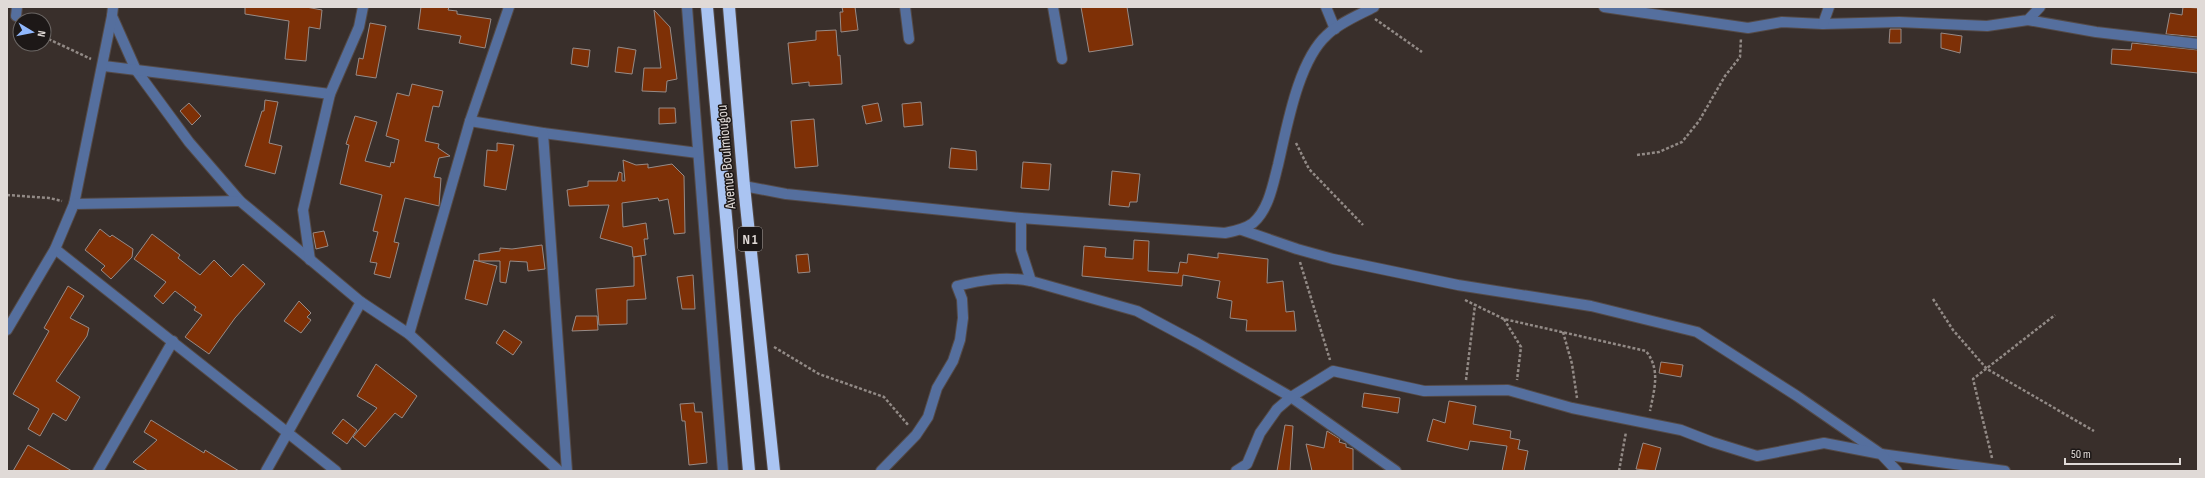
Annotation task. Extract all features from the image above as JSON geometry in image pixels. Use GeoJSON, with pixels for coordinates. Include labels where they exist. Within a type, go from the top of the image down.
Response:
{"type":"FeatureCollection","features":[{"type":"Feature","properties":{"kind":"highway","name":"Avenue Boulmiougou"},"geometry":{"type":"LineString","coordinates":[[707,7],[749,471]]}},
{"type":"Feature","properties":{"kind":"highway","name":"Avenue Boulmiougou"},"geometry":{"type":"LineString","coordinates":[[729,7],[744,186],[774,471]]}},
{"type":"Feature","properties":{"kind":"street"},"geometry":{"type":"LineString","coordinates":[[310,260],[303,210],[330,94],[359,27],[363,7]]}},
{"type":"Feature","properties":{"kind":"street"},"geometry":{"type":"LineString","coordinates":[[409,334],[470,121],[509,7]]}},
{"type":"Feature","properties":{"kind":"street"},"geometry":{"type":"LineString","coordinates":[[687,7],[723,471]]}},
{"type":"Feature","properties":{"kind":"street"},"geometry":{"type":"LineString","coordinates":[[905,7],[909,39]]}},
{"type":"Feature","properties":{"kind":"street"},"geometry":{"type":"LineString","coordinates":[[1053,7],[1062,59]]}},
{"type":"Feature","properties":{"kind":"street"},"geometry":{"type":"LineString","coordinates":[[1326,7],[1334,29]]}},
{"type":"Feature","properties":{"kind":"street"},"geometry":{"type":"LineString","coordinates":[[1604,7],[1742,28],[1782,22],[1823,24],[1899,22],[1987,26],[2028,20],[2096,32],[2198,44]]}},
{"type":"Feature","properties":{"kind":"street"},"geometry":{"type":"LineString","coordinates":[[1823,24],[1829,7]]}},
{"type":"Feature","properties":{"kind":"street"},"geometry":{"type":"LineString","coordinates":[[2028,20],[2040,7]]}},
{"type":"Feature","properties":{"kind":"street"},"geometry":{"type":"LineString","coordinates":[[744,186],[786,194],[1021,218],[1225,234],[1242,230],[1254,222],[1264,208],[1272,188],[1288,122],[1304,66],[1326,35],[1369,9]]}},
{"type":"Feature","properties":{"kind":"street"},"geometry":{"type":"LineString","coordinates":[[7,330],[55,249],[74,204],[103,65],[112,11]]}},
{"type":"Feature","properties":{"kind":"street"},"geometry":{"type":"LineString","coordinates":[[112,11],[136,70],[189,142],[240,201],[361,302],[409,334],[559,471]]}},
{"type":"Feature","properties":{"kind":"street"},"geometry":{"type":"LineString","coordinates":[[103,65],[330,94]]}},
{"type":"Feature","properties":{"kind":"street"},"geometry":{"type":"LineString","coordinates":[[470,121],[543,133],[698,153]]}},
{"type":"Feature","properties":{"kind":"street"},"geometry":{"type":"LineString","coordinates":[[543,133],[567,471]]}},
{"type":"Feature","properties":{"kind":"street"},"geometry":{"type":"LineString","coordinates":[[74,204],[240,201]]}},
{"type":"Feature","properties":{"kind":"street"},"geometry":{"type":"LineString","coordinates":[[1021,218],[1021,250],[1031,281]]}},
{"type":"Feature","properties":{"kind":"street"},"geometry":{"type":"LineString","coordinates":[[1242,230],[1297,249],[1333,259],[1458,285],[1591,306],[1697,332],[1797,396],[1881,454],[1897,471]]}},
{"type":"Feature","properties":{"kind":"street"},"geometry":{"type":"LineString","coordinates":[[55,249],[336,471]]}},
{"type":"Feature","properties":{"kind":"street"},"geometry":{"type":"LineString","coordinates":[[881,471],[916,435],[928,417],[937,388],[953,361],[960,340],[963,318],[962,299],[957,286],[981,280],[1018,279],[1031,281],[1137,311],[1197,342],[1291,397],[1396,471]]}},
{"type":"Feature","properties":{"kind":"street"},"geometry":{"type":"LineString","coordinates":[[266,471],[361,302]]}},
{"type":"Feature","properties":{"kind":"street"},"geometry":{"type":"LineString","coordinates":[[98,471],[173,342]]}},
{"type":"Feature","properties":{"kind":"street"},"geometry":{"type":"LineString","coordinates":[[1236,471],[1247,464],[1260,433],[1277,409],[1291,397],[1333,370],[1424,391],[1508,390],[1578,410],[1681,430],[1712,442],[1757,456],[1824,443],[1881,454],[2005,471]]}},
{"type":"Feature","properties":{"kind":"path"},"geometry":{"type":"LineString","coordinates":[[1369,9],[1422,52]]}},
{"type":"Feature","properties":{"kind":"path"},"geometry":{"type":"LineString","coordinates":[[1637,155],[1659,152],[1682,142],[1699,121],[1725,76],[1740,57],[1742,28]]}},
{"type":"Feature","properties":{"kind":"path"},"geometry":{"type":"LineString","coordinates":[[52,40],[103,65]]}},
{"type":"Feature","properties":{"kind":"path"},"geometry":{"type":"LineString","coordinates":[[1288,122],[1296,145],[1309,169],[1363,225]]}},
{"type":"Feature","properties":{"kind":"path"},"geometry":{"type":"LineString","coordinates":[[7,194],[49,198],[74,204]]}},
{"type":"Feature","properties":{"kind":"path"},"geometry":{"type":"LineString","coordinates":[[1297,249],[1333,370]]}},
{"type":"Feature","properties":{"kind":"path"},"geometry":{"type":"LineString","coordinates":[[1460,298],[1504,319],[1646,351],[1653,360],[1657,378],[1647,423]]}},
{"type":"Feature","properties":{"kind":"path"},"geometry":{"type":"LineString","coordinates":[[1933,299],[1953,330],[1987,369],[2094,431]]}},
{"type":"Feature","properties":{"kind":"path"},"geometry":{"type":"LineString","coordinates":[[1464,391],[1475,305]]}},
{"type":"Feature","properties":{"kind":"path"},"geometry":{"type":"LineString","coordinates":[[1994,469],[1973,379],[2055,315]]}},
{"type":"Feature","properties":{"kind":"path"},"geometry":{"type":"LineString","coordinates":[[1504,319],[1521,347],[1516,393]]}},
{"type":"Feature","properties":{"kind":"path"},"geometry":{"type":"LineString","coordinates":[[1563,332],[1572,364],[1578,410]]}},
{"type":"Feature","properties":{"kind":"path"},"geometry":{"type":"LineString","coordinates":[[760,339],[819,374],[884,397],[916,435]]}},
{"type":"Feature","properties":{"kind":"path"},"geometry":{"type":"LineString","coordinates":[[1620,471],[1628,420]]}},
{"type":"Feature","properties":{"kind":"building"},"geometry":{"type":"Polygon","coordinates":[[[245,7],[306,7],[322,10],[320,29],[309,27],[306,61],[285,59],[289,21],[245,14],[245,7]]]}},
{"type":"Feature","properties":{"kind":"building"},"geometry":{"type":"Polygon","coordinates":[[[421,7],[449,7],[448,10],[457,11],[457,14],[491,19],[485,48],[459,43],[461,36],[418,29],[421,7]]]}},
{"type":"Feature","properties":{"kind":"building"},"geometry":{"type":"Polygon","coordinates":[[[842,7],[855,7],[858,30],[841,32],[840,12],[843,12],[842,7]]]}},
{"type":"Feature","properties":{"kind":"building"},"geometry":{"type":"Polygon","coordinates":[[[1081,7],[1127,7],[1133,45],[1089,52],[1081,7]]]}},
{"type":"Feature","properties":{"kind":"building"},"geometry":{"type":"Polygon","coordinates":[[[2183,7],[2198,8],[2198,37],[2166,34],[2170,13],[2182,15],[2183,7]]]}},
{"type":"Feature","properties":{"kind":"building"},"geometry":{"type":"Polygon","coordinates":[[[654,10],[670,27],[677,79],[667,81],[666,92],[642,91],[644,68],[661,68],[654,10]]]}},
{"type":"Feature","properties":{"kind":"building"},"geometry":{"type":"Polygon","coordinates":[[[370,23],[386,26],[376,78],[356,75],[359,58],[363,59],[370,23]]]}},
{"type":"Feature","properties":{"kind":"building"},"geometry":{"type":"Polygon","coordinates":[[[1890,29],[1901,29],[1901,43],[1889,43],[1890,29]]]}},
{"type":"Feature","properties":{"kind":"building"},"geometry":{"type":"Polygon","coordinates":[[[836,30],[838,56],[840,55],[842,84],[809,86],[809,82],[792,84],[788,43],[816,40],[816,31],[836,30]]]}},
{"type":"Feature","properties":{"kind":"building"},"geometry":{"type":"Polygon","coordinates":[[[1941,33],[1962,36],[1960,53],[1941,48],[1941,33]]]}},
{"type":"Feature","properties":{"kind":"building"},"geometry":{"type":"Polygon","coordinates":[[[2132,43],[2198,50],[2198,73],[2111,64],[2112,49],[2131,50],[2132,43]]]}},
{"type":"Feature","properties":{"kind":"building"},"geometry":{"type":"Polygon","coordinates":[[[618,47],[636,50],[632,74],[615,72],[618,47]]]}},
{"type":"Feature","properties":{"kind":"building"},"geometry":{"type":"Polygon","coordinates":[[[573,48],[590,50],[588,67],[571,64],[573,48]]]}},
{"type":"Feature","properties":{"kind":"building"},"geometry":{"type":"Polygon","coordinates":[[[412,84],[443,91],[439,107],[433,106],[425,141],[439,144],[438,148],[450,156],[439,158],[434,177],[441,178],[439,206],[405,198],[394,242],[399,243],[390,278],[374,274],[377,263],[370,262],[378,232],[373,231],[382,195],[340,184],[349,145],[346,144],[355,116],[377,122],[365,161],[390,167],[391,162],[394,163],[399,140],[386,136],[397,93],[409,96],[412,84]]]}},
{"type":"Feature","properties":{"kind":"building"},"geometry":{"type":"Polygon","coordinates":[[[265,100],[278,102],[269,143],[282,146],[275,174],[245,166],[262,111],[264,111],[265,100]]]}},
{"type":"Feature","properties":{"kind":"building"},"geometry":{"type":"Polygon","coordinates":[[[921,102],[923,125],[904,127],[902,104],[921,102]]]}},
{"type":"Feature","properties":{"kind":"building"},"geometry":{"type":"Polygon","coordinates":[[[189,103],[201,116],[192,125],[180,111],[189,103]]]}},
{"type":"Feature","properties":{"kind":"building"},"geometry":{"type":"Polygon","coordinates":[[[878,103],[882,121],[866,124],[862,106],[878,103]]]}},
{"type":"Feature","properties":{"kind":"building"},"geometry":{"type":"Polygon","coordinates":[[[659,108],[675,108],[676,123],[659,124],[659,108]]]}},
{"type":"Feature","properties":{"kind":"building"},"geometry":{"type":"Polygon","coordinates":[[[814,119],[818,166],[795,168],[791,121],[814,119]]]}},
{"type":"Feature","properties":{"kind":"building"},"geometry":{"type":"Polygon","coordinates":[[[497,143],[514,145],[506,190],[484,186],[487,150],[497,151],[497,143]]]}},
{"type":"Feature","properties":{"kind":"building"},"geometry":{"type":"Polygon","coordinates":[[[951,148],[976,151],[977,170],[949,168],[951,148]]]}},
{"type":"Feature","properties":{"kind":"building"},"geometry":{"type":"Polygon","coordinates":[[[623,160],[636,165],[648,164],[648,168],[672,164],[684,176],[685,233],[674,234],[668,199],[659,201],[658,198],[622,203],[623,227],[646,223],[648,239],[644,239],[646,255],[633,257],[632,247],[600,238],[609,205],[569,206],[567,190],[588,186],[588,181],[617,181],[619,172],[622,173],[622,181],[625,181],[623,160]]]}},
{"type":"Feature","properties":{"kind":"building"},"geometry":{"type":"Polygon","coordinates":[[[1023,162],[1051,164],[1049,190],[1021,188],[1023,162]]]}},
{"type":"Feature","properties":{"kind":"building"},"geometry":{"type":"Polygon","coordinates":[[[1112,171],[1140,174],[1137,202],[1130,202],[1129,207],[1109,205],[1112,171]]]}},
{"type":"Feature","properties":{"kind":"building"},"geometry":{"type":"Polygon","coordinates":[[[100,229],[110,237],[112,235],[133,249],[132,257],[111,279],[101,270],[105,266],[85,250],[100,229]]]}},
{"type":"Feature","properties":{"kind":"building"},"geometry":{"type":"Polygon","coordinates":[[[324,231],[328,246],[316,249],[313,233],[324,231]]]}},
{"type":"Feature","properties":{"kind":"building"},"geometry":{"type":"Polygon","coordinates":[[[152,234],[180,255],[178,258],[200,275],[214,260],[231,277],[243,264],[265,284],[235,318],[209,354],[185,337],[202,315],[194,310],[196,307],[175,291],[163,304],[154,296],[166,282],[134,259],[152,234]]]}},
{"type":"Feature","properties":{"kind":"building"},"geometry":{"type":"Polygon","coordinates":[[[1134,240],[1149,241],[1148,271],[1178,273],[1180,262],[1187,263],[1188,254],[1218,258],[1218,253],[1268,259],[1267,283],[1283,281],[1286,312],[1294,311],[1296,331],[1246,331],[1247,320],[1230,318],[1232,301],[1217,298],[1220,281],[1183,275],[1182,286],[1082,276],[1084,246],[1106,248],[1105,257],[1133,259],[1134,240]]]}},
{"type":"Feature","properties":{"kind":"building"},"geometry":{"type":"Polygon","coordinates":[[[542,245],[545,269],[528,271],[527,262],[510,261],[506,283],[500,282],[500,261],[479,261],[479,254],[500,251],[500,248],[512,249],[542,245]]]}},
{"type":"Feature","properties":{"kind":"building"},"geometry":{"type":"Polygon","coordinates":[[[808,254],[810,272],[798,273],[796,255],[808,254]]]}},
{"type":"Feature","properties":{"kind":"building"},"geometry":{"type":"Polygon","coordinates":[[[641,256],[646,299],[627,300],[627,324],[599,325],[596,289],[634,286],[634,257],[641,256]]]}},
{"type":"Feature","properties":{"kind":"building"},"geometry":{"type":"Polygon","coordinates":[[[474,260],[497,266],[487,305],[465,299],[474,260]]]}},
{"type":"Feature","properties":{"kind":"building"},"geometry":{"type":"Polygon","coordinates":[[[693,275],[695,309],[682,309],[677,277],[693,275]]]}},
{"type":"Feature","properties":{"kind":"building"},"geometry":{"type":"Polygon","coordinates":[[[68,286],[84,296],[70,318],[89,328],[87,336],[56,381],[80,397],[66,421],[53,413],[40,436],[28,429],[39,409],[13,394],[49,331],[44,328],[68,286]]]}},
{"type":"Feature","properties":{"kind":"building"},"geometry":{"type":"Polygon","coordinates":[[[299,301],[311,313],[307,317],[311,320],[301,333],[284,321],[299,301]]]}},
{"type":"Feature","properties":{"kind":"building"},"geometry":{"type":"Polygon","coordinates":[[[576,316],[597,316],[598,330],[572,331],[576,316]]]}},
{"type":"Feature","properties":{"kind":"building"},"geometry":{"type":"Polygon","coordinates":[[[504,330],[522,342],[513,355],[496,343],[504,330]]]}},
{"type":"Feature","properties":{"kind":"building"},"geometry":{"type":"Polygon","coordinates":[[[1661,362],[1683,365],[1681,377],[1659,373],[1661,362]]]}},
{"type":"Feature","properties":{"kind":"building"},"geometry":{"type":"Polygon","coordinates":[[[376,364],[417,396],[402,418],[395,413],[365,447],[353,437],[377,408],[357,396],[376,364]]]}},
{"type":"Feature","properties":{"kind":"building"},"geometry":{"type":"Polygon","coordinates":[[[1364,393],[1400,398],[1398,413],[1362,407],[1364,393]]]}},
{"type":"Feature","properties":{"kind":"building"},"geometry":{"type":"Polygon","coordinates":[[[1449,401],[1476,406],[1473,424],[1511,431],[1510,438],[1520,440],[1518,449],[1528,451],[1524,471],[1502,471],[1507,446],[1470,441],[1468,450],[1427,441],[1433,419],[1445,423],[1449,401]]]}},
{"type":"Feature","properties":{"kind":"building"},"geometry":{"type":"Polygon","coordinates":[[[694,403],[695,412],[702,412],[707,463],[689,465],[685,421],[682,421],[680,404],[694,403]]]}},
{"type":"Feature","properties":{"kind":"building"},"geometry":{"type":"Polygon","coordinates":[[[343,419],[357,430],[347,444],[332,433],[343,419]]]}},
{"type":"Feature","properties":{"kind":"building"},"geometry":{"type":"Polygon","coordinates":[[[151,420],[204,453],[205,450],[239,471],[148,471],[133,462],[157,440],[144,432],[151,420]]]}},
{"type":"Feature","properties":{"kind":"building"},"geometry":{"type":"Polygon","coordinates":[[[1285,425],[1293,426],[1290,471],[1277,471],[1285,425]]]}},
{"type":"Feature","properties":{"kind":"building"},"geometry":{"type":"Polygon","coordinates":[[[1327,431],[1340,439],[1339,442],[1346,444],[1346,447],[1353,449],[1353,471],[1312,471],[1306,444],[1324,448],[1327,431]]]}},
{"type":"Feature","properties":{"kind":"building"},"geometry":{"type":"Polygon","coordinates":[[[1643,443],[1661,448],[1655,471],[1636,469],[1643,443]]]}},
{"type":"Feature","properties":{"kind":"building"},"geometry":{"type":"Polygon","coordinates":[[[28,445],[72,471],[13,471],[28,445]]]}}]}
